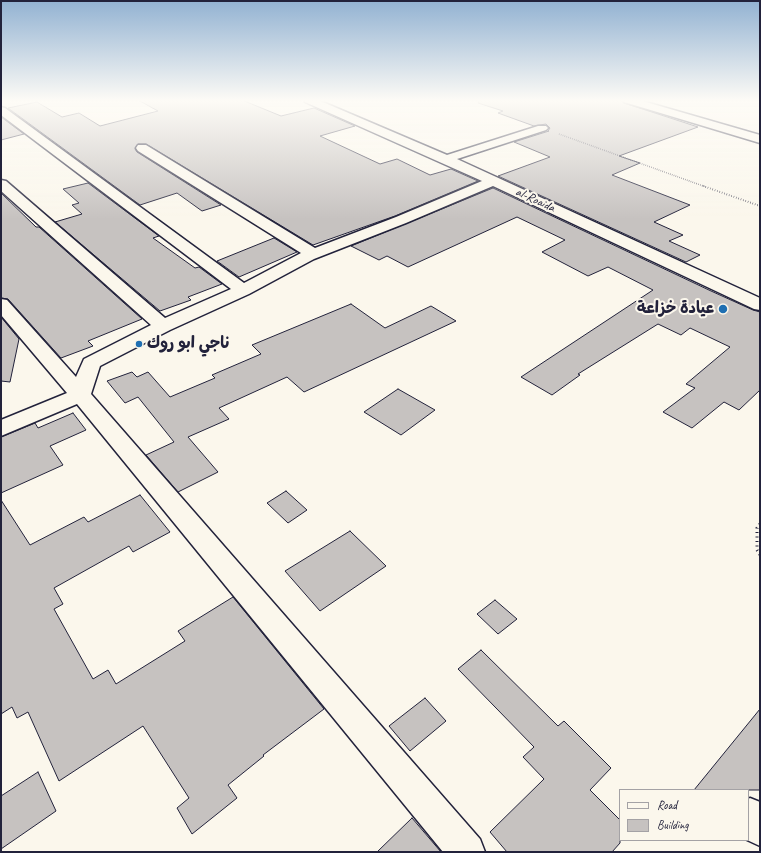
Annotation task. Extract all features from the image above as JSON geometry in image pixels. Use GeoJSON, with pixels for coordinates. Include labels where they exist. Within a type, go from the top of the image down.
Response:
{"type":"FeatureCollection","features":[{"type":"Feature","properties":{"kind":"street"},"geometry":{"type":"LineString","coordinates":[[41,140],[243,290]]}},
{"type":"Feature","properties":{"kind":"street","name":"al-Roaida"},"geometry":{"type":"LineString","coordinates":[[403,140],[494,180],[760,305]]}},
{"type":"Feature","properties":{"kind":"street"},"geometry":{"type":"LineString","coordinates":[[446,159],[505,140]]}},
{"type":"Feature","properties":{"kind":"street"},"geometry":{"type":"LineString","coordinates":[[142,148],[314,254]]}},
{"type":"Feature","properties":{"kind":"street"},"geometry":{"type":"LineString","coordinates":[[1,429],[80,395],[91,363],[163,326],[243,290],[314,254],[401,220],[494,180]]}},
{"type":"Feature","properties":{"kind":"street"},"geometry":{"type":"LineString","coordinates":[[1,184],[163,326]]}},
{"type":"Feature","properties":{"kind":"street"},"geometry":{"type":"LineString","coordinates":[[1,304],[80,395],[467,852]]}},
{"type":"Feature","properties":{"kind":"path"},"geometry":{"type":"LineString","coordinates":[[575,140],[760,206]]}},
{"type":"Feature","properties":{"kind":"path"},"geometry":{"type":"LineString","coordinates":[[760,524],[757,528],[757,550],[760,555]]}},
{"type":"Feature","properties":{"kind":"building"},"geometry":{"type":"Polygon","coordinates":[[[51,140],[328,140],[380,164],[397,159],[430,175],[451,169],[478,181],[395,216],[313,245],[146,144],[138,144],[135,149],[137,152],[221,205],[202,211],[177,193],[140,205],[51,140]]]}},
{"type":"Feature","properties":{"kind":"building"},"geometry":{"type":"Polygon","coordinates":[[[521,140],[663,140],[619,156],[640,163],[612,175],[690,205],[654,222],[683,235],[669,241],[700,255],[686,262],[498,176],[550,157],[514,142],[521,140]]]}},
{"type":"Feature","properties":{"kind":"building"},"geometry":{"type":"Polygon","coordinates":[[[88,183],[159,236],[153,238],[195,268],[199,267],[222,284],[188,297],[191,300],[160,311],[55,222],[82,214],[72,205],[79,203],[63,189],[88,183]]]}},
{"type":"Feature","properties":{"kind":"building"},"geometry":{"type":"Polygon","coordinates":[[[493,188],[711,291],[760,312],[760,390],[739,410],[724,402],[692,428],[663,412],[695,388],[686,384],[730,347],[690,328],[681,335],[658,324],[578,374],[580,375],[552,395],[521,377],[653,290],[608,267],[588,276],[542,252],[565,240],[517,217],[408,267],[387,256],[379,260],[351,246],[493,188]]]}},
{"type":"Feature","properties":{"kind":"building"},"geometry":{"type":"Polygon","coordinates":[[[1,193],[36,227],[39,227],[142,319],[88,341],[93,346],[61,358],[8,299],[1,298],[1,193]]]}},
{"type":"Feature","properties":{"kind":"building"},"geometry":{"type":"Polygon","coordinates":[[[274,238],[297,252],[239,277],[217,261],[274,238]]]}},
{"type":"Feature","properties":{"kind":"building"},"geometry":{"type":"Polygon","coordinates":[[[351,304],[385,328],[431,306],[456,321],[304,392],[287,377],[219,408],[229,419],[188,437],[218,472],[178,492],[146,455],[174,442],[138,397],[125,403],[107,381],[132,372],[137,377],[148,372],[170,397],[215,378],[212,375],[261,354],[252,345],[351,304]]]}},
{"type":"Feature","properties":{"kind":"building"},"geometry":{"type":"Polygon","coordinates":[[[1,317],[19,339],[10,382],[1,381],[1,317]]]}},
{"type":"Feature","properties":{"kind":"building"},"geometry":{"type":"Polygon","coordinates":[[[398,389],[435,410],[401,435],[364,412],[398,389]]]}},
{"type":"Feature","properties":{"kind":"building"},"geometry":{"type":"Polygon","coordinates":[[[73,413],[86,430],[50,446],[63,465],[1,493],[1,437],[35,423],[38,428],[73,413]]]}},
{"type":"Feature","properties":{"kind":"building"},"geometry":{"type":"Polygon","coordinates":[[[286,491],[307,510],[288,523],[267,503],[286,491]]]}},
{"type":"Feature","properties":{"kind":"building"},"geometry":{"type":"Polygon","coordinates":[[[140,495],[170,532],[133,552],[129,546],[54,588],[63,604],[54,609],[93,679],[108,670],[116,684],[185,641],[178,631],[233,597],[324,709],[263,755],[264,756],[228,785],[237,798],[192,834],[177,808],[189,798],[143,726],[59,781],[28,712],[17,718],[12,707],[1,714],[1,500],[30,545],[84,517],[88,522],[140,495]]]}},
{"type":"Feature","properties":{"kind":"building"},"geometry":{"type":"Polygon","coordinates":[[[350,531],[386,566],[320,611],[285,571],[350,531]]]}},
{"type":"Feature","properties":{"kind":"building"},"geometry":{"type":"Polygon","coordinates":[[[495,600],[517,619],[498,634],[477,614],[495,600]]]}},
{"type":"Feature","properties":{"kind":"building"},"geometry":{"type":"Polygon","coordinates":[[[481,650],[558,726],[564,721],[611,768],[590,790],[619,819],[620,843],[612,852],[507,852],[490,832],[544,779],[523,757],[534,747],[458,669],[481,650]]]}},
{"type":"Feature","properties":{"kind":"building"},"geometry":{"type":"Polygon","coordinates":[[[425,698],[446,721],[410,751],[389,726],[425,698]]]}},
{"type":"Feature","properties":{"kind":"building"},"geometry":{"type":"Polygon","coordinates":[[[760,709],[760,790],[695,789],[760,709]]]}},
{"type":"Feature","properties":{"kind":"building"},"geometry":{"type":"Polygon","coordinates":[[[38,772],[56,811],[1,849],[1,796],[38,772]]]}},
{"type":"Feature","properties":{"kind":"building"},"geometry":{"type":"Polygon","coordinates":[[[412,818],[441,852],[377,852],[412,818]]]}},
{"type":"Feature","properties":{"kind":"place","name":"عيادة خزاعة"},"geometry":{"type":"Point","coordinates":[723,309]}},
{"type":"Feature","properties":{"kind":"place","name":"ناجي ابو روك"},"geometry":{"type":"Point","coordinates":[139,344]}}]}
